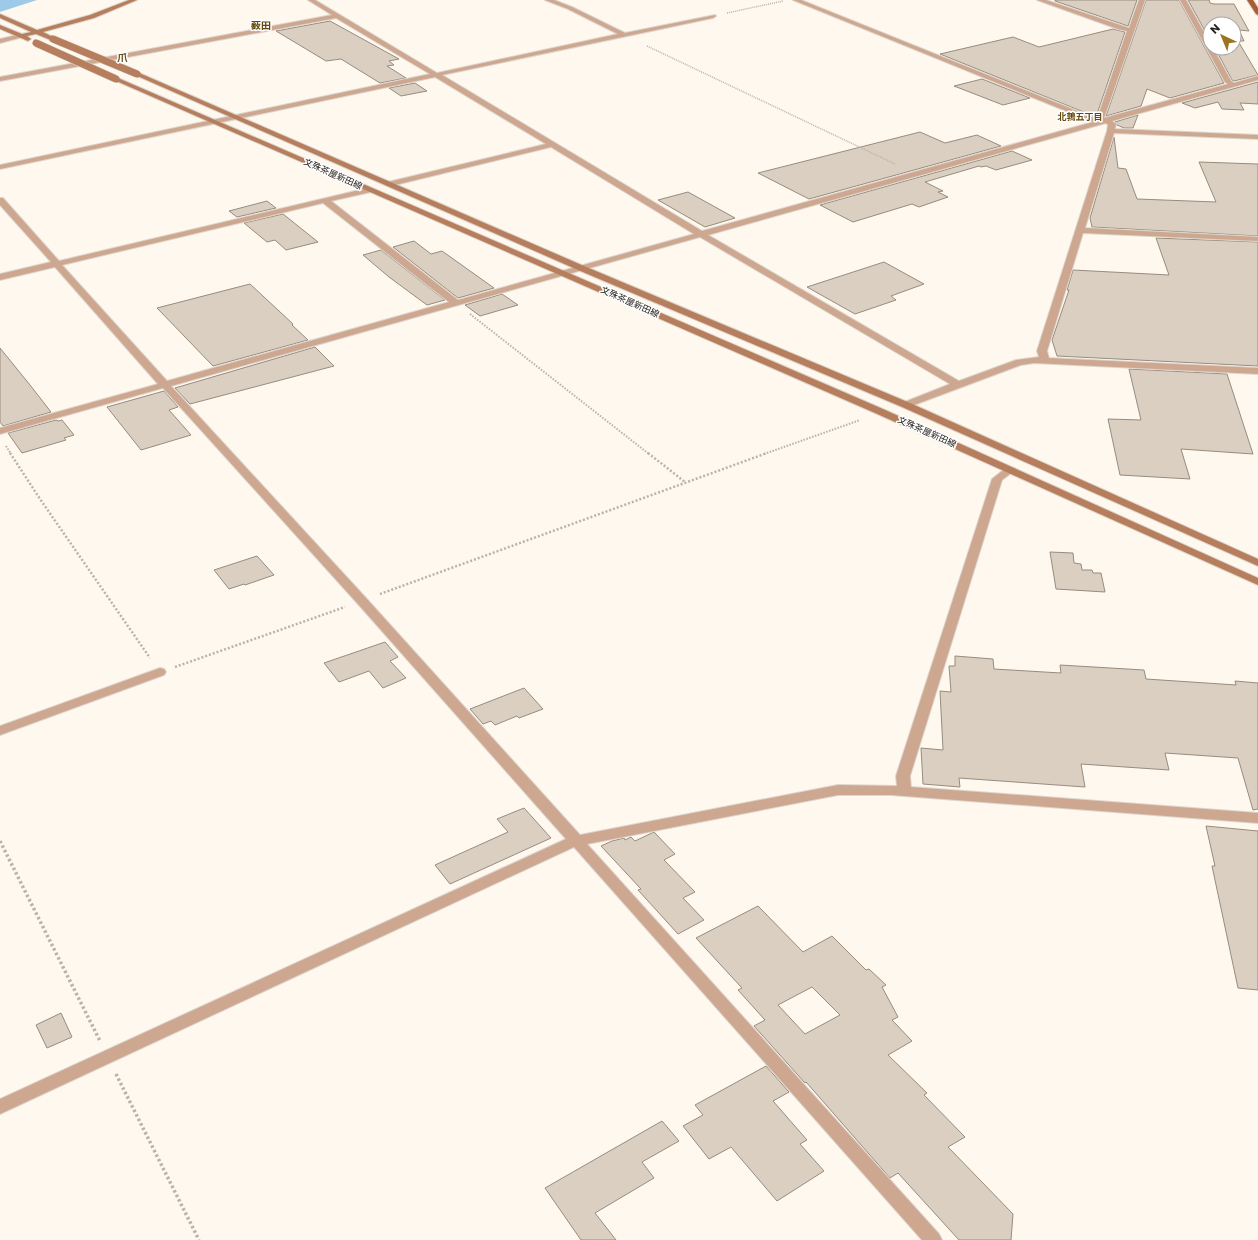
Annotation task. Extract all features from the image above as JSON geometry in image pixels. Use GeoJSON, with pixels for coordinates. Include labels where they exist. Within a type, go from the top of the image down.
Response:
{"type":"FeatureCollection","features":[{"type":"Feature","properties":{"kind":"main road"},"geometry":{"type":"LineString","coordinates":[[21,36],[104,13],[134,0]]}},
{"type":"Feature","properties":{"kind":"main road"},"geometry":{"type":"LineString","coordinates":[[1250,0],[1258,13]]}},
{"type":"Feature","properties":{"kind":"main road","name":"文殊茶屋新田線"},"geometry":{"type":"LineString","coordinates":[[0,16],[237,117],[581,268],[906,405],[1258,563]]}},
{"type":"Feature","properties":{"kind":"main road","name":"文殊茶屋新田線"},"geometry":{"type":"LineString","coordinates":[[0,27],[368,190],[563,273],[879,411],[1258,582]]}},
{"type":"Feature","properties":{"kind":"street"},"geometry":{"type":"LineString","coordinates":[[311,0],[701,234],[959,384]]}},
{"type":"Feature","properties":{"kind":"street"},"geometry":{"type":"LineString","coordinates":[[548,0],[570,8],[624,35]]}},
{"type":"Feature","properties":{"kind":"street"},"geometry":{"type":"LineString","coordinates":[[796,0],[1112,124],[1042,351],[1045,360]]}},
{"type":"Feature","properties":{"kind":"street"},"geometry":{"type":"LineString","coordinates":[[1040,0],[1120,28],[1131,30]]}},
{"type":"Feature","properties":{"kind":"street"},"geometry":{"type":"LineString","coordinates":[[1102,121],[1142,0]]}},
{"type":"Feature","properties":{"kind":"street"},"geometry":{"type":"LineString","coordinates":[[1183,0],[1228,82],[1234,85]]}},
{"type":"Feature","properties":{"kind":"street"},"geometry":{"type":"LineString","coordinates":[[0,79],[336,16]]}},
{"type":"Feature","properties":{"kind":"street"},"geometry":{"type":"LineString","coordinates":[[0,167],[713,16]]}},
{"type":"Feature","properties":{"kind":"street"},"geometry":{"type":"LineString","coordinates":[[0,41],[21,36]]}},
{"type":"Feature","properties":{"kind":"street"},"geometry":{"type":"LineString","coordinates":[[0,431],[1258,78]]}},
{"type":"Feature","properties":{"kind":"street"},"geometry":{"type":"LineString","coordinates":[[1111,131],[1258,137]]}},
{"type":"Feature","properties":{"kind":"street"},"geometry":{"type":"LineString","coordinates":[[391,184],[552,145]]}},
{"type":"Feature","properties":{"kind":"street"},"geometry":{"type":"LineString","coordinates":[[0,277],[368,190]]}},
{"type":"Feature","properties":{"kind":"street"},"geometry":{"type":"LineString","coordinates":[[0,200],[165,385],[362,601],[933,1240]]}},
{"type":"Feature","properties":{"kind":"street"},"geometry":{"type":"LineString","coordinates":[[324,200],[456,304]]}},
{"type":"Feature","properties":{"kind":"street"},"geometry":{"type":"LineString","coordinates":[[1080,230],[1258,239]]}},
{"type":"Feature","properties":{"kind":"street"},"geometry":{"type":"LineString","coordinates":[[906,405],[1020,362],[1034,360],[1258,371]]}},
{"type":"Feature","properties":{"kind":"street"},"geometry":{"type":"LineString","coordinates":[[898,790],[997,479],[1010,470]]}},
{"type":"Feature","properties":{"kind":"street"},"geometry":{"type":"LineString","coordinates":[[0,731],[160,672]]}},
{"type":"Feature","properties":{"kind":"street"},"geometry":{"type":"LineString","coordinates":[[0,1107],[546,853],[575,841],[838,790],[898,790],[1258,818]]}},
{"type":"Feature","properties":{"kind":"path"},"geometry":{"type":"LineString","coordinates":[[713,16],[786,0]]}},
{"type":"Feature","properties":{"kind":"path"},"geometry":{"type":"LineString","coordinates":[[624,35],[916,174]]}},
{"type":"Feature","properties":{"kind":"path"},"geometry":{"type":"LineString","coordinates":[[456,304],[686,482]]}},
{"type":"Feature","properties":{"kind":"path"},"geometry":{"type":"LineString","coordinates":[[4,443],[44,505],[160,672],[362,601],[686,482],[867,418],[879,411]]}},
{"type":"Feature","properties":{"kind":"path"},"geometry":{"type":"LineString","coordinates":[[0,841],[198,1240]]}},
{"type":"Feature","properties":{"kind":"water"},"geometry":{"type":"Polygon","coordinates":[[[0,0],[37,0],[0,12],[0,0]]]}},
{"type":"Feature","properties":{"kind":"building"},"geometry":{"type":"Polygon","coordinates":[[[1055,0],[1137,0],[1128,26],[1055,0]]]}},
{"type":"Feature","properties":{"kind":"building"},"geometry":{"type":"Polygon","coordinates":[[[1146,0],[1179,0],[1202,42],[1202,56],[1209,56],[1224,83],[1170,98],[1147,89],[1141,106],[1106,116],[1146,0]]]}},
{"type":"Feature","properties":{"kind":"building"},"geometry":{"type":"Polygon","coordinates":[[[1188,0],[1209,0],[1210,3],[1214,4],[1234,4],[1241,16],[1202,16],[1202,25],[1188,0]]]}},
{"type":"Feature","properties":{"kind":"building"},"geometry":{"type":"Polygon","coordinates":[[[1242,18],[1249,31],[1242,30],[1242,18]]]}},
{"type":"Feature","properties":{"kind":"building"},"geometry":{"type":"Polygon","coordinates":[[[330,21],[399,59],[389,61],[394,65],[387,66],[406,78],[380,83],[341,59],[326,61],[276,31],[330,21]]]}},
{"type":"Feature","properties":{"kind":"building"},"geometry":{"type":"Polygon","coordinates":[[[1113,29],[1125,32],[1096,117],[940,54],[1013,37],[1039,47],[1113,29]]]}},
{"type":"Feature","properties":{"kind":"building"},"geometry":{"type":"Polygon","coordinates":[[[1242,48],[1258,75],[1234,81],[1232,80],[1219,56],[1242,56],[1242,48]]]}},
{"type":"Feature","properties":{"kind":"building"},"geometry":{"type":"Polygon","coordinates":[[[982,79],[1030,98],[1003,105],[954,86],[982,79]]]}},
{"type":"Feature","properties":{"kind":"building"},"geometry":{"type":"Polygon","coordinates":[[[1258,82],[1258,104],[1240,103],[1244,110],[1222,109],[1218,102],[1195,108],[1182,103],[1258,82]]]}},
{"type":"Feature","properties":{"kind":"building"},"geometry":{"type":"Polygon","coordinates":[[[415,83],[427,91],[401,96],[389,88],[415,83]]]}},
{"type":"Feature","properties":{"kind":"building"},"geometry":{"type":"Polygon","coordinates":[[[1138,115],[1133,128],[1124,128],[1117,125],[1115,122],[1138,115]]]}},
{"type":"Feature","properties":{"kind":"building"},"geometry":{"type":"Polygon","coordinates":[[[920,132],[945,143],[977,135],[1001,146],[809,199],[758,173],[920,132]]]}},
{"type":"Feature","properties":{"kind":"building"},"geometry":{"type":"Polygon","coordinates":[[[1114,137],[1118,168],[1126,169],[1137,199],[1216,202],[1199,162],[1258,164],[1258,236],[1092,227],[1090,218],[1114,137]]]}},
{"type":"Feature","properties":{"kind":"building"},"geometry":{"type":"Polygon","coordinates":[[[1012,151],[1032,160],[996,170],[986,166],[979,166],[925,182],[943,191],[938,192],[948,197],[919,207],[912,204],[853,222],[820,205],[1012,151]]]}},
{"type":"Feature","properties":{"kind":"building"},"geometry":{"type":"Polygon","coordinates":[[[688,192],[735,218],[705,227],[658,200],[688,192]]]}},
{"type":"Feature","properties":{"kind":"building"},"geometry":{"type":"Polygon","coordinates":[[[267,201],[276,208],[237,217],[229,211],[267,201]]]}},
{"type":"Feature","properties":{"kind":"building"},"geometry":{"type":"Polygon","coordinates":[[[283,214],[318,242],[286,250],[275,240],[267,242],[244,223],[283,214]]]}},
{"type":"Feature","properties":{"kind":"building"},"geometry":{"type":"Polygon","coordinates":[[[1156,238],[1258,242],[1258,366],[1057,356],[1052,340],[1069,290],[1067,290],[1073,270],[1169,275],[1156,238]]]}},
{"type":"Feature","properties":{"kind":"building"},"geometry":{"type":"Polygon","coordinates":[[[414,241],[431,254],[442,251],[494,288],[458,298],[393,247],[414,241]]]}},
{"type":"Feature","properties":{"kind":"building"},"geometry":{"type":"Polygon","coordinates":[[[381,250],[445,300],[427,305],[389,277],[363,255],[381,250]]]}},
{"type":"Feature","properties":{"kind":"building"},"geometry":{"type":"Polygon","coordinates":[[[884,262],[924,284],[891,296],[896,300],[855,314],[807,287],[884,262]]]}},
{"type":"Feature","properties":{"kind":"building"},"geometry":{"type":"Polygon","coordinates":[[[250,284],[308,340],[213,366],[157,308],[250,284]]]}},
{"type":"Feature","properties":{"kind":"building"},"geometry":{"type":"Polygon","coordinates":[[[502,294],[518,305],[480,316],[465,305],[502,294]]]}},
{"type":"Feature","properties":{"kind":"building"},"geometry":{"type":"Polygon","coordinates":[[[315,347],[334,366],[190,404],[175,388],[315,347]]]}},
{"type":"Feature","properties":{"kind":"building"},"geometry":{"type":"Polygon","coordinates":[[[0,348],[51,412],[3,426],[0,422],[0,348]]]}},
{"type":"Feature","properties":{"kind":"building"},"geometry":{"type":"Polygon","coordinates":[[[1129,369],[1227,374],[1253,454],[1181,449],[1190,479],[1120,475],[1108,419],[1141,420],[1129,369]]]}},
{"type":"Feature","properties":{"kind":"building"},"geometry":{"type":"Polygon","coordinates":[[[164,391],[178,407],[169,410],[191,435],[141,450],[107,407],[164,391]]]}},
{"type":"Feature","properties":{"kind":"building"},"geometry":{"type":"Polygon","coordinates":[[[56,420],[62,420],[74,435],[64,438],[66,440],[22,453],[8,433],[56,420]]]}},
{"type":"Feature","properties":{"kind":"building"},"geometry":{"type":"Polygon","coordinates":[[[1050,552],[1073,553],[1074,563],[1081,564],[1082,570],[1092,570],[1093,573],[1101,573],[1105,592],[1056,589],[1050,552]]]}},
{"type":"Feature","properties":{"kind":"building"},"geometry":{"type":"Polygon","coordinates":[[[257,556],[274,575],[229,589],[214,570],[257,556]]]}},
{"type":"Feature","properties":{"kind":"building"},"geometry":{"type":"Polygon","coordinates":[[[385,642],[398,657],[390,661],[406,678],[383,688],[369,671],[339,682],[324,663],[385,642]]]}},
{"type":"Feature","properties":{"kind":"building"},"geometry":{"type":"Polygon","coordinates":[[[955,656],[993,659],[994,669],[1061,673],[1060,665],[1144,670],[1146,679],[1236,685],[1235,681],[1258,683],[1258,809],[1253,810],[1238,758],[1165,753],[1169,770],[1081,764],[1085,787],[959,778],[960,787],[923,784],[921,748],[943,750],[940,691],[951,692],[949,666],[955,666],[955,656]]]}},
{"type":"Feature","properties":{"kind":"building"},"geometry":{"type":"Polygon","coordinates":[[[524,688],[543,709],[519,718],[517,716],[495,725],[491,721],[483,724],[470,709],[524,688]]]}},
{"type":"Feature","properties":{"kind":"building"},"geometry":{"type":"Polygon","coordinates":[[[524,808],[551,838],[450,884],[435,865],[508,832],[497,819],[524,808]]]}},
{"type":"Feature","properties":{"kind":"building"},"geometry":{"type":"Polygon","coordinates":[[[1206,826],[1258,831],[1258,990],[1238,988],[1212,866],[1215,866],[1206,826]]]}},
{"type":"Feature","properties":{"kind":"building"},"geometry":{"type":"Polygon","coordinates":[[[654,832],[675,854],[664,860],[695,892],[683,898],[704,920],[678,934],[638,890],[641,889],[601,846],[624,838],[625,840],[631,837],[635,841],[654,832]]]}},
{"type":"Feature","properties":{"kind":"building"},"geometry":{"type":"Polygon","coordinates":[[[758,906],[803,952],[832,936],[866,970],[869,969],[886,985],[882,987],[898,1017],[892,1020],[912,1041],[888,1055],[927,1093],[924,1095],[965,1137],[948,1147],[1013,1214],[1011,1240],[959,1240],[898,1173],[890,1178],[806,1082],[805,1083],[754,1026],[765,1020],[738,990],[742,988],[696,938],[758,906]],[[812,987],[778,1005],[805,1034],[840,1015],[812,987]]]}},
{"type":"Feature","properties":{"kind":"building"},"geometry":{"type":"Polygon","coordinates":[[[61,1013],[72,1037],[47,1048],[36,1025],[61,1013]]]}},
{"type":"Feature","properties":{"kind":"building"},"geometry":{"type":"Polygon","coordinates":[[[766,1066],[789,1092],[773,1101],[807,1140],[800,1144],[824,1171],[777,1201],[731,1147],[709,1159],[683,1126],[703,1115],[695,1105],[766,1066]]]}},
{"type":"Feature","properties":{"kind":"building"},"geometry":{"type":"Polygon","coordinates":[[[662,1121],[679,1141],[642,1162],[654,1178],[595,1213],[616,1240],[581,1240],[545,1188],[662,1121]]]}},
{"type":"Feature","properties":{"kind":"district","name":"薮田"},"geometry":{"type":"Point","coordinates":[261,25]}},
{"type":"Feature","properties":{"kind":"district","name":"爪"},"geometry":{"type":"Point","coordinates":[122,57]}},
{"type":"Feature","properties":{"kind":"district","name":"北鶉五丁目"},"geometry":{"type":"Point","coordinates":[1080,117]}}]}
